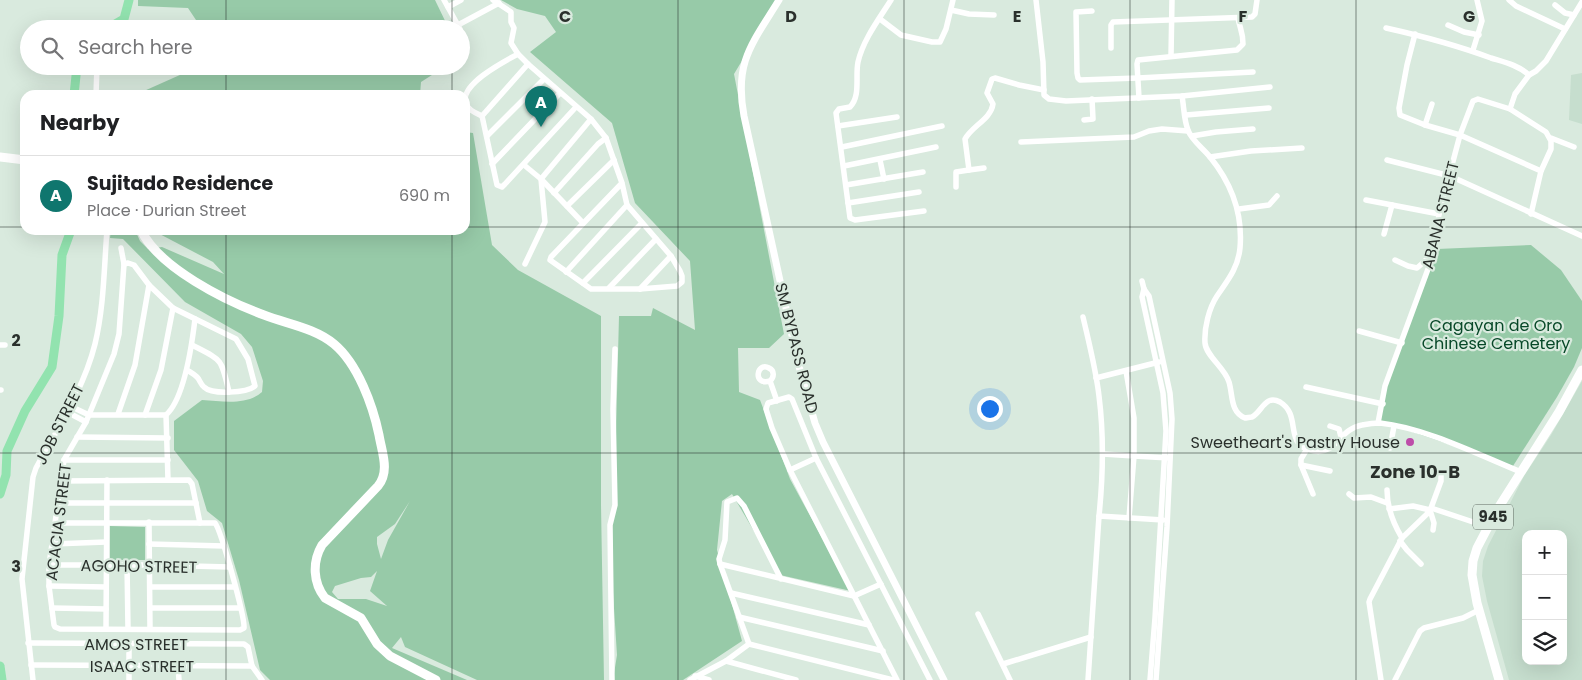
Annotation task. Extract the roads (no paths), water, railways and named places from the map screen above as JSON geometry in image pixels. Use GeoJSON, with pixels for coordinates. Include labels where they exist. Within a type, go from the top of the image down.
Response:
{"type":"FeatureCollection","features":[{"type":"Feature","properties":{"kind":"main road"},"geometry":{"type":"LineString","coordinates":[[0,157],[20,159]]}},
{"type":"Feature","properties":{"kind":"main road"},"geometry":{"type":"LineString","coordinates":[[145,235],[159,256],[172,266],[235,303],[328,339],[352,366],[363,386],[376,422],[386,469],[384,479],[322,545],[317,557],[316,578],[325,598],[364,621],[382,650],[436,680]]}},
{"type":"Feature","properties":{"kind":"main road","name":"945"},"geometry":{"type":"LineString","coordinates":[[1499,680],[1472,575],[1473,561],[1477,548],[1488,527],[1559,412],[1582,370]]}},
{"type":"Feature","properties":{"kind":"street"},"geometry":{"type":"LineString","coordinates":[[444,0],[455,20]]}},
{"type":"Feature","properties":{"kind":"street"},"geometry":{"type":"LineString","coordinates":[[448,6],[460,0]]}},
{"type":"Feature","properties":{"kind":"street","name":"SM BYPASS ROAD"},"geometry":{"type":"LineString","coordinates":[[779,0],[749,49],[741,76],[740,90],[798,363],[823,442],[944,680]]}},
{"type":"Feature","properties":{"kind":"street"},"geometry":{"type":"LineString","coordinates":[[890,0],[869,37],[858,62],[854,100],[850,107],[839,109],[836,113],[850,218],[853,220],[924,211]]}},
{"type":"Feature","properties":{"kind":"street"},"geometry":{"type":"LineString","coordinates":[[880,19],[901,34],[936,42],[942,40],[944,36],[953,0]]}},
{"type":"Feature","properties":{"kind":"street"},"geometry":{"type":"LineString","coordinates":[[1036,0],[1044,97],[1049,100],[1182,96],[1270,87]]}},
{"type":"Feature","properties":{"kind":"street"},"geometry":{"type":"LineString","coordinates":[[1171,56],[1172,0]]}},
{"type":"Feature","properties":{"kind":"street"},"geometry":{"type":"LineString","coordinates":[[1111,48],[1111,25],[1113,22],[1254,16],[1257,0]]}},
{"type":"Feature","properties":{"kind":"street"},"geometry":{"type":"LineString","coordinates":[[1473,50],[1482,21],[1476,0]]}},
{"type":"Feature","properties":{"kind":"street"},"geometry":{"type":"LineString","coordinates":[[1509,0],[1516,6],[1566,29]]}},
{"type":"Feature","properties":{"kind":"street"},"geometry":{"type":"LineString","coordinates":[[470,22],[496,2],[511,12],[511,22],[514,28],[511,43],[518,54],[591,119],[606,138],[622,183],[627,205],[671,256],[682,276],[682,282],[677,286],[640,289],[591,289],[552,262],[551,257],[622,183]]}},
{"type":"Feature","properties":{"kind":"street"},"geometry":{"type":"LineString","coordinates":[[1574,147],[1551,138],[1546,132],[1510,109],[1515,94],[1529,75],[1536,72],[1546,61],[1582,2]]}},
{"type":"Feature","properties":{"kind":"street"},"geometry":{"type":"LineString","coordinates":[[1555,5],[1565,13],[1574,16]]}},
{"type":"Feature","properties":{"kind":"street"},"geometry":{"type":"LineString","coordinates":[[951,10],[969,14],[994,15]]}},
{"type":"Feature","properties":{"kind":"street"},"geometry":{"type":"LineString","coordinates":[[1092,11],[1076,12],[1078,78],[1083,80],[1253,72]]}},
{"type":"Feature","properties":{"kind":"street"},"geometry":{"type":"LineString","coordinates":[[1139,98],[1138,60],[1240,49],[1243,44],[1243,31],[1238,18]]}},
{"type":"Feature","properties":{"kind":"street"},"geometry":{"type":"LineString","coordinates":[[1448,25],[1479,35]]}},
{"type":"Feature","properties":{"kind":"street"},"geometry":{"type":"LineString","coordinates":[[1386,28],[1473,50],[1521,68],[1529,75]]}},
{"type":"Feature","properties":{"kind":"street"},"geometry":{"type":"LineString","coordinates":[[1415,34],[1407,65],[1399,112],[1402,117],[1460,135],[1541,171]]}},
{"type":"Feature","properties":{"kind":"street"},"geometry":{"type":"LineString","coordinates":[[469,90],[483,74],[518,54]]}},
{"type":"Feature","properties":{"kind":"street"},"geometry":{"type":"LineString","coordinates":[[482,116],[528,64]]}},
{"type":"Feature","properties":{"kind":"street"},"geometry":{"type":"LineString","coordinates":[[96,90],[97,75]]}},
{"type":"Feature","properties":{"kind":"street"},"geometry":{"type":"LineString","coordinates":[[969,170],[966,139],[972,129],[992,110],[993,104],[987,93],[992,79],[995,78],[1044,90]]}},
{"type":"Feature","properties":{"kind":"street"},"geometry":{"type":"LineString","coordinates":[[487,136],[544,79]]}},
{"type":"Feature","properties":{"kind":"street"},"geometry":{"type":"LineString","coordinates":[[492,164],[560,93]]}},
{"type":"Feature","properties":{"kind":"street"},"geometry":{"type":"LineString","coordinates":[[1182,96],[1190,134],[1222,173],[1239,209],[1240,248],[1237,263],[1235,270],[1211,308],[1206,330],[1205,347],[1228,377],[1237,413],[1245,418],[1252,417],[1267,402],[1273,400],[1280,402],[1290,414],[1294,437],[1297,443],[1317,452],[1332,448],[1353,427],[1378,423],[1433,437],[1521,472]]}},
{"type":"Feature","properties":{"kind":"street"},"geometry":{"type":"LineString","coordinates":[[1084,120],[1093,119],[1092,99]]}},
{"type":"Feature","properties":{"kind":"street","name":"ABANA STREET"},"geometry":{"type":"LineString","coordinates":[[1378,423],[1386,386],[1435,249],[1440,214],[1460,135],[1473,101],[1476,100],[1510,109]]}},
{"type":"Feature","properties":{"kind":"street"},"geometry":{"type":"LineString","coordinates":[[1425,125],[1432,104]]}},
{"type":"Feature","properties":{"kind":"street"},"geometry":{"type":"LineString","coordinates":[[470,109],[482,116],[497,185],[502,187],[576,107]]}},
{"type":"Feature","properties":{"kind":"street"},"geometry":{"type":"LineString","coordinates":[[1186,115],[1269,108]]}},
{"type":"Feature","properties":{"kind":"street"},"geometry":{"type":"LineString","coordinates":[[838,126],[897,117]]}},
{"type":"Feature","properties":{"kind":"street"},"geometry":{"type":"LineString","coordinates":[[526,264],[545,222],[541,179],[591,119]]}},
{"type":"Feature","properties":{"kind":"street"},"geometry":{"type":"LineString","coordinates":[[842,147],[942,126]]}},
{"type":"Feature","properties":{"kind":"street"},"geometry":{"type":"LineString","coordinates":[[1021,142],[1134,137],[1162,128],[1190,134],[1253,130]]}},
{"type":"Feature","properties":{"kind":"street"},"geometry":{"type":"LineString","coordinates":[[554,193],[598,144],[606,138]]}},
{"type":"Feature","properties":{"kind":"street"},"geometry":{"type":"LineString","coordinates":[[1530,214],[1541,171],[1551,149],[1551,138]]}},
{"type":"Feature","properties":{"kind":"street"},"geometry":{"type":"LineString","coordinates":[[844,166],[936,147]]}},
{"type":"Feature","properties":{"kind":"street"},"geometry":{"type":"LineString","coordinates":[[1210,157],[1252,150],[1302,148]]}},
{"type":"Feature","properties":{"kind":"street"},"geometry":{"type":"LineString","coordinates":[[567,206],[614,160]]}},
{"type":"Feature","properties":{"kind":"street"},"geometry":{"type":"LineString","coordinates":[[880,160],[884,179]]}},
{"type":"Feature","properties":{"kind":"street"},"geometry":{"type":"LineString","coordinates":[[1387,160],[1450,176],[1582,236]]}},
{"type":"Feature","properties":{"kind":"street"},"geometry":{"type":"LineString","coordinates":[[524,165],[541,179],[583,223]]}},
{"type":"Feature","properties":{"kind":"street"},"geometry":{"type":"LineString","coordinates":[[956,187],[956,172],[984,168]]}},
{"type":"Feature","properties":{"kind":"street"},"geometry":{"type":"LineString","coordinates":[[846,185],[923,172]]}},
{"type":"Feature","properties":{"kind":"street"},"geometry":{"type":"LineString","coordinates":[[848,203],[919,192]]}},
{"type":"Feature","properties":{"kind":"street"},"geometry":{"type":"LineString","coordinates":[[1239,209],[1269,206],[1277,196]]}},
{"type":"Feature","properties":{"kind":"street"},"geometry":{"type":"LineString","coordinates":[[1366,200],[1440,214]]}},
{"type":"Feature","properties":{"kind":"street"},"geometry":{"type":"LineString","coordinates":[[566,272],[627,205]]}},
{"type":"Feature","properties":{"kind":"street"},"geometry":{"type":"LineString","coordinates":[[1384,234],[1392,205]]}},
{"type":"Feature","properties":{"kind":"street"},"geometry":{"type":"LineString","coordinates":[[583,283],[642,223]]}},
{"type":"Feature","properties":{"kind":"street","name":"JOB STREET"},"geometry":{"type":"LineString","coordinates":[[33,680],[22,579],[33,477],[70,406],[95,343],[100,316],[107,235]]}},
{"type":"Feature","properties":{"kind":"street"},"geometry":{"type":"LineString","coordinates":[[609,288],[656,239]]}},
{"type":"Feature","properties":{"kind":"street","name":"ACACIA STREET"},"geometry":{"type":"LineString","coordinates":[[106,629],[55,627],[49,586],[49,565],[64,460],[86,422],[114,354],[119,334],[124,264],[121,248]]}},
{"type":"Feature","properties":{"kind":"street"},"geometry":{"type":"LineString","coordinates":[[1395,260],[1417,268],[1430,252],[1435,249]]}},
{"type":"Feature","properties":{"kind":"street"},"geometry":{"type":"LineString","coordinates":[[640,289],[671,256]]}},
{"type":"Feature","properties":{"kind":"street"},"geometry":{"type":"LineString","coordinates":[[124,264],[128,263],[134,266],[149,285],[173,308],[236,339],[248,359],[255,386],[248,390],[217,392],[205,389],[196,376],[187,370]]}},
{"type":"Feature","properties":{"kind":"street"},"geometry":{"type":"LineString","coordinates":[[1142,281],[1144,289],[1149,296],[1164,361],[1168,410],[1168,458],[1156,680]]}},
{"type":"Feature","properties":{"kind":"street"},"geometry":{"type":"LineString","coordinates":[[118,414],[135,365],[149,285]]}},
{"type":"Feature","properties":{"kind":"street"},"geometry":{"type":"LineString","coordinates":[[1144,289],[1142,298],[1168,410]]}},
{"type":"Feature","properties":{"kind":"street"},"geometry":{"type":"LineString","coordinates":[[145,415],[161,370],[173,308]]}},
{"type":"Feature","properties":{"kind":"street"},"geometry":{"type":"LineString","coordinates":[[1083,317],[1096,378],[1101,414],[1103,454],[1088,680]]}},
{"type":"Feature","properties":{"kind":"street"},"geometry":{"type":"LineString","coordinates":[[168,480],[166,415],[173,407],[187,370],[195,319]]}},
{"type":"Feature","properties":{"kind":"street"},"geometry":{"type":"LineString","coordinates":[[1359,331],[1402,344]]}},
{"type":"Feature","properties":{"kind":"street"},"geometry":{"type":"LineString","coordinates":[[192,345],[219,360],[224,369],[229,392]]}},
{"type":"Feature","properties":{"kind":"street"},"geometry":{"type":"LineString","coordinates":[[612,680],[610,525],[615,505],[613,408],[615,348]]}},
{"type":"Feature","properties":{"kind":"street"},"geometry":{"type":"LineString","coordinates":[[1096,378],[1164,361]]}},
{"type":"Feature","properties":{"kind":"street"},"geometry":{"type":"LineString","coordinates":[[1126,372],[1134,418],[1134,456],[1129,518]]}},
{"type":"Feature","properties":{"kind":"street"},"geometry":{"type":"LineString","coordinates":[[770,381],[777,401]]}},
{"type":"Feature","properties":{"kind":"street"},"geometry":{"type":"LineString","coordinates":[[1306,387],[1382,404]]}},
{"type":"Feature","properties":{"kind":"street"},"geometry":{"type":"LineString","coordinates":[[897,680],[790,470],[772,428],[766,409],[768,403],[791,397],[816,458],[930,680]]}},
{"type":"Feature","properties":{"kind":"street"},"geometry":{"type":"LineString","coordinates":[[70,406],[89,415],[166,415]]}},
{"type":"Feature","properties":{"kind":"street"},"geometry":{"type":"LineString","coordinates":[[67,412],[86,422]]}},
{"type":"Feature","properties":{"kind":"street"},"geometry":{"type":"LineString","coordinates":[[1330,426],[1339,428],[1341,437]]}},
{"type":"Feature","properties":{"kind":"street"},"geometry":{"type":"LineString","coordinates":[[1390,448],[1394,426]]}},
{"type":"Feature","properties":{"kind":"street"},"geometry":{"type":"LineString","coordinates":[[77,437],[168,438]]}},
{"type":"Feature","properties":{"kind":"street"},"geometry":{"type":"LineString","coordinates":[[1307,449],[1301,459],[1301,465],[1312,494]]}},
{"type":"Feature","properties":{"kind":"street"},"geometry":{"type":"LineString","coordinates":[[1103,454],[1168,458]]}},
{"type":"Feature","properties":{"kind":"street"},"geometry":{"type":"LineString","coordinates":[[790,470],[816,458]]}},
{"type":"Feature","properties":{"kind":"street"},"geometry":{"type":"LineString","coordinates":[[64,460],[168,460]]}},
{"type":"Feature","properties":{"kind":"street"},"geometry":{"type":"LineString","coordinates":[[1301,465],[1330,471]]}},
{"type":"Feature","properties":{"kind":"street"},"geometry":{"type":"LineString","coordinates":[[1381,680],[1369,602],[1401,539],[1430,509],[1441,481],[1442,472]]}},
{"type":"Feature","properties":{"kind":"street"},"geometry":{"type":"LineString","coordinates":[[60,481],[186,479],[190,481],[200,523]]}},
{"type":"Feature","properties":{"kind":"street"},"geometry":{"type":"LineString","coordinates":[[55,523],[107,522],[149,522],[216,524],[230,567],[244,628],[240,630],[106,629],[106,542],[107,522],[107,480]]}},
{"type":"Feature","properties":{"kind":"street"},"geometry":{"type":"LineString","coordinates":[[1386,490],[1388,506],[1401,539],[1407,550],[1421,564]]}},
{"type":"Feature","properties":{"kind":"street"},"geometry":{"type":"LineString","coordinates":[[1349,494],[1354,498],[1371,497],[1388,506],[1413,506],[1430,509],[1488,527]]}},
{"type":"Feature","properties":{"kind":"street"},"geometry":{"type":"LineString","coordinates":[[749,644],[719,559],[725,540],[728,502],[737,498],[753,522],[781,579]]}},
{"type":"Feature","properties":{"kind":"street"},"geometry":{"type":"LineString","coordinates":[[58,503],[196,503]]}},
{"type":"Feature","properties":{"kind":"street"},"geometry":{"type":"LineString","coordinates":[[1430,509],[1434,523],[1433,530]]}},
{"type":"Feature","properties":{"kind":"street"},"geometry":{"type":"LineString","coordinates":[[1100,516],[1164,520]]}},
{"type":"Feature","properties":{"kind":"street"},"geometry":{"type":"LineString","coordinates":[[1150,680],[1164,520]]}},
{"type":"Feature","properties":{"kind":"street"},"geometry":{"type":"LineString","coordinates":[[149,522],[150,629]]}},
{"type":"Feature","properties":{"kind":"street"},"geometry":{"type":"LineString","coordinates":[[53,544],[106,542]]}},
{"type":"Feature","properties":{"kind":"street"},"geometry":{"type":"LineString","coordinates":[[149,544],[224,546]]}},
{"type":"Feature","properties":{"kind":"street"},"geometry":{"type":"LineString","coordinates":[[127,564],[128,629]]}},
{"type":"Feature","properties":{"kind":"street","name":"AGOHO STREET"},"geometry":{"type":"LineString","coordinates":[[49,565],[127,564],[230,567]]}},
{"type":"Feature","properties":{"kind":"street"},"geometry":{"type":"LineString","coordinates":[[720,564],[854,596],[881,584]]}},
{"type":"Feature","properties":{"kind":"street"},"geometry":{"type":"LineString","coordinates":[[49,586],[106,587]]}},
{"type":"Feature","properties":{"kind":"street"},"geometry":{"type":"LineString","coordinates":[[150,587],[235,587]]}},
{"type":"Feature","properties":{"kind":"street"},"geometry":{"type":"LineString","coordinates":[[731,593],[869,625]]}},
{"type":"Feature","properties":{"kind":"street"},"geometry":{"type":"LineString","coordinates":[[52,608],[106,609]]}},
{"type":"Feature","properties":{"kind":"street"},"geometry":{"type":"LineString","coordinates":[[150,608],[240,608]]}},
{"type":"Feature","properties":{"kind":"street"},"geometry":{"type":"LineString","coordinates":[[1395,680],[1420,631],[1424,628],[1463,618],[1480,610]]}},
{"type":"Feature","properties":{"kind":"street"},"geometry":{"type":"LineString","coordinates":[[978,614],[1010,680]]}},
{"type":"Feature","properties":{"kind":"street"},"geometry":{"type":"LineString","coordinates":[[739,617],[883,651]]}},
{"type":"Feature","properties":{"kind":"street"},"geometry":{"type":"LineString","coordinates":[[1003,664],[1090,637]]}},
{"type":"Feature","properties":{"kind":"street","name":"AMOS STREET"},"geometry":{"type":"LineString","coordinates":[[28,644],[244,644],[248,647],[252,666]]}},
{"type":"Feature","properties":{"kind":"street"},"geometry":{"type":"LineString","coordinates":[[129,644],[129,680]]}},
{"type":"Feature","properties":{"kind":"street"},"geometry":{"type":"LineString","coordinates":[[693,678],[726,661],[749,644]]}},
{"type":"Feature","properties":{"kind":"street"},"geometry":{"type":"LineString","coordinates":[[749,644],[893,680]]}},
{"type":"Feature","properties":{"kind":"street"},"geometry":{"type":"LineString","coordinates":[[726,661],[796,680]]}},
{"type":"Feature","properties":{"kind":"street","name":"ISAAC STREET"},"geometry":{"type":"LineString","coordinates":[[31,665],[252,666]]}},
{"type":"Feature","properties":{"kind":"street"},"geometry":{"type":"LineString","coordinates":[[178,666],[179,680]]}},
{"type":"Feature","properties":{"kind":"street"},"geometry":{"type":"LineString","coordinates":[[252,666],[262,680]]}},
{"type":"Feature","properties":{"kind":"street"},"geometry":{"type":"LineString","coordinates":[[693,678],[710,680]]}},
{"type":"Feature","properties":{"kind":"waterway"},"geometry":{"type":"LineString","coordinates":[[122,20],[129,0]]}},
{"type":"Feature","properties":{"kind":"waterway"},"geometry":{"type":"LineString","coordinates":[[75,90],[76,75]]}},
{"type":"Feature","properties":{"kind":"waterway"},"geometry":{"type":"LineString","coordinates":[[0,494],[6,475],[7,451],[25,411],[52,367],[59,316],[62,255],[69,235]]}},
{"type":"Feature","properties":{"kind":"waterway"},"geometry":{"type":"LineString","coordinates":[[0,666],[2,680]]}},
{"type":"Feature","properties":{"kind":"place","name":"Sujitado Residence"},"geometry":{"type":"Point","coordinates":[541,127]}},
{"type":"Feature","properties":{"kind":"place","name":"Sweetheart's Pastry House"},"geometry":{"type":"Point","coordinates":[1410,442]}},
{"type":"Feature","properties":{"kind":"district","name":"Zone 10-B"},"geometry":{"type":"Point","coordinates":[1415,472]}},
{"type":"Feature","properties":{"kind":"park label","name":"Cagayan de Oro Chinese Cemetery"},"geometry":{"type":"Point","coordinates":[1496,334]}}]}
